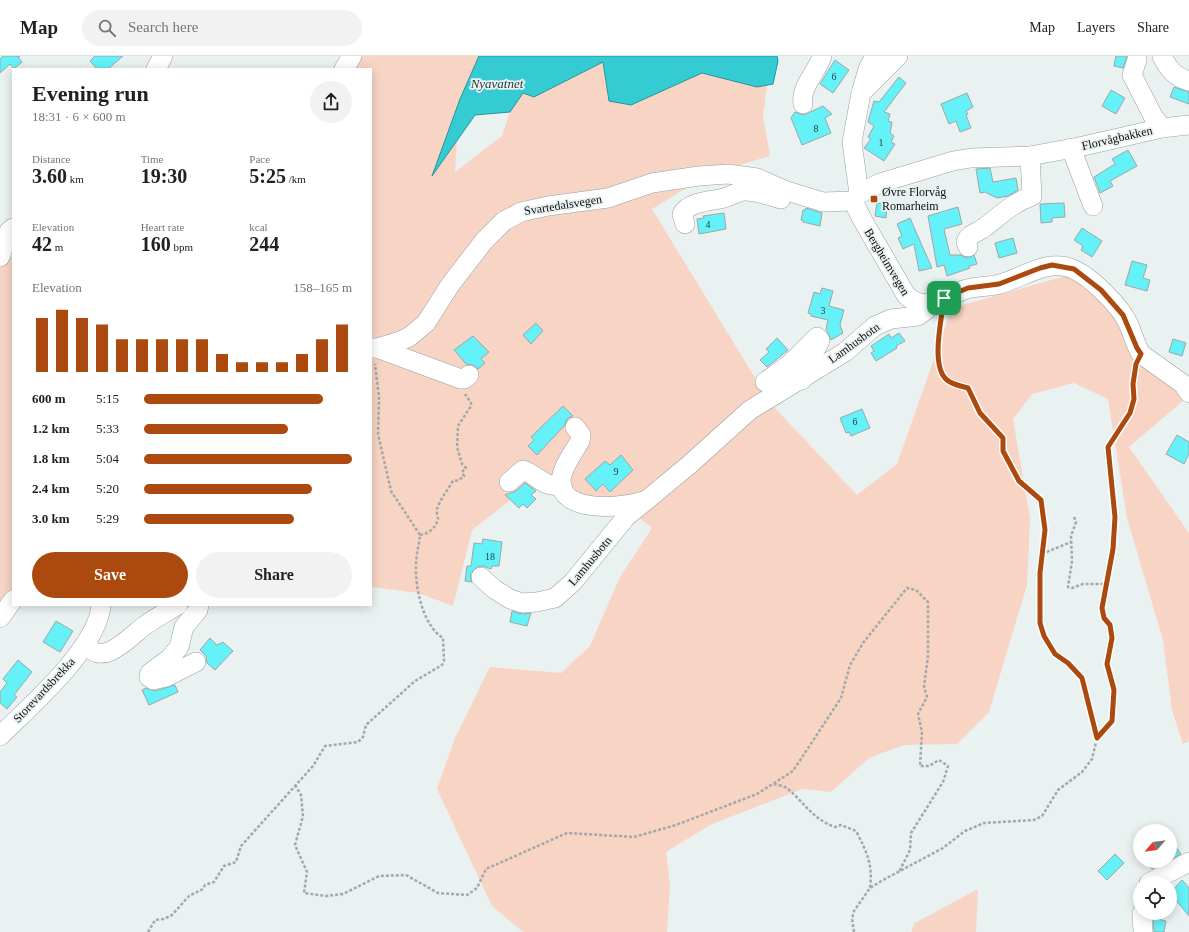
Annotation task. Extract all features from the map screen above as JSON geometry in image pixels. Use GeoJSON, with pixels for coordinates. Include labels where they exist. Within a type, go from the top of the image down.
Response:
{"type":"FeatureCollection","features":[{"type":"Feature","properties":{"kind":"street"},"geometry":{"type":"LineString","coordinates":[[157,68],[163,56]]}},
{"type":"Feature","properties":{"kind":"street"},"geometry":{"type":"LineString","coordinates":[[345,68],[352,56]]}},
{"type":"Feature","properties":{"kind":"street"},"geometry":{"type":"LineString","coordinates":[[803,104],[803,93],[819,66],[822,56]]}},
{"type":"Feature","properties":{"kind":"street","name":"Bergheimvegen"},"geometry":{"type":"LineString","coordinates":[[875,56],[868,69],[861,93],[852,142],[856,197],[862,219],[906,295],[916,303],[936,301]]}},
{"type":"Feature","properties":{"kind":"street"},"geometry":{"type":"LineString","coordinates":[[861,93],[898,56]]}},
{"type":"Feature","properties":{"kind":"street"},"geometry":{"type":"LineString","coordinates":[[1162,56],[1169,70],[1175,75],[1189,81]]}},
{"type":"Feature","properties":{"kind":"street","name":"Florvågbakken"},"geometry":{"type":"LineString","coordinates":[[1137,60],[1132,75],[1153,116],[1162,128]]}},
{"type":"Feature","properties":{"kind":"street","name":"Florvågbakken"},"geometry":{"type":"LineString","coordinates":[[856,197],[888,180],[953,160],[1030,156],[1162,128],[1189,125]]}},
{"type":"Feature","properties":{"kind":"street","name":"Florvågbakken"},"geometry":{"type":"LineString","coordinates":[[1071,148],[1093,206]]}},
{"type":"Feature","properties":{"kind":"street"},"geometry":{"type":"LineString","coordinates":[[968,247],[966,242],[969,236],[984,228],[1012,205],[1032,196],[1030,156]]}},
{"type":"Feature","properties":{"kind":"street","name":"Svartedalsvegen"},"geometry":{"type":"LineString","coordinates":[[374,351],[409,337],[426,323],[450,285],[484,241],[504,221],[521,212],[548,206],[608,198],[652,183],[714,175],[748,176],[804,197],[823,202],[856,197]]}},
{"type":"Feature","properties":{"kind":"street","name":"Svartedalsvegen"},"geometry":{"type":"LineString","coordinates":[[685,224],[682,214],[684,210],[690,206],[725,198],[740,192],[757,193],[791,201],[804,197]]}},
{"type":"Feature","properties":{"kind":"street"},"geometry":{"type":"LineString","coordinates":[[0,259],[9,231],[12,229]]}},
{"type":"Feature","properties":{"kind":"street"},"geometry":{"type":"LineString","coordinates":[[0,259],[12,254]]}},
{"type":"Feature","properties":{"kind":"street"},"geometry":{"type":"LineString","coordinates":[[936,301],[968,288],[999,284],[1040,268],[1052,265],[1062,265],[1074,269],[1087,278],[1116,306],[1128,322],[1137,348],[1141,354],[1183,384],[1189,393]]}},
{"type":"Feature","properties":{"kind":"street","name":"Lamhusbotn"},"geometry":{"type":"LineString","coordinates":[[481,577],[494,590],[510,599],[522,602],[537,602],[555,598],[573,582],[626,517],[744,415],[845,352],[875,326],[891,319],[918,316],[936,301]]}},
{"type":"Feature","properties":{"kind":"street","name":"Lamhusbotn"},"geometry":{"type":"LineString","coordinates":[[765,382],[791,363],[817,337],[820,340],[819,343],[802,371],[802,380]]}},
{"type":"Feature","properties":{"kind":"street"},"geometry":{"type":"LineString","coordinates":[[374,351],[461,376]]}},
{"type":"Feature","properties":{"kind":"street"},"geometry":{"type":"LineString","coordinates":[[509,482],[523,470],[528,471],[538,480],[553,486],[562,484],[562,476],[580,441],[580,432],[575,427]]}},
{"type":"Feature","properties":{"kind":"street","name":"Lamhusbotn"},"geometry":{"type":"LineString","coordinates":[[562,484],[570,498],[602,508],[628,505],[648,499]]}},
{"type":"Feature","properties":{"kind":"street"},"geometry":{"type":"LineString","coordinates":[[0,618],[12,601]]}},
{"type":"Feature","properties":{"kind":"street","name":"Storevardsbrekka"},"geometry":{"type":"LineString","coordinates":[[0,736],[44,694],[86,643],[98,620],[101,606]]}},
{"type":"Feature","properties":{"kind":"street"},"geometry":{"type":"LineString","coordinates":[[86,643],[90,649],[97,653],[106,652],[128,640],[160,612],[175,606]]}},
{"type":"Feature","properties":{"kind":"street"},"geometry":{"type":"LineString","coordinates":[[196,662],[166,677],[153,680],[149,677],[150,673],[170,658],[178,647],[184,627],[198,610],[199,606]]}},
{"type":"Feature","properties":{"kind":"street"},"geometry":{"type":"LineString","coordinates":[[1162,876],[1189,862]]}},
{"type":"Feature","properties":{"kind":"street"},"geometry":{"type":"LineString","coordinates":[[1142,920],[1143,932]]}},
{"type":"Feature","properties":{"kind":"path"},"geometry":{"type":"LineString","coordinates":[[870,888],[927,855],[943,848],[965,831],[984,823],[1034,820],[1042,816],[1058,790],[1082,772],[1092,759],[1097,738],[1082,678],[1068,663],[1055,654],[1044,636],[1040,623],[1042,555],[1045,530],[1041,500],[1019,481],[1003,451],[1003,438],[980,413],[968,388],[946,380],[940,370],[937,357],[936,301]]}},
{"type":"Feature","properties":{"kind":"path"},"geometry":{"type":"LineString","coordinates":[[148,932],[155,920],[172,915],[189,896],[203,889],[205,885],[214,882],[224,866],[236,862],[242,846],[313,766],[325,746],[358,742],[363,737],[366,725],[415,681],[442,665],[444,661],[443,638],[436,634],[422,610],[416,566],[420,535],[391,491],[378,434],[379,397],[374,351]]}},
{"type":"Feature","properties":{"kind":"path"},"geometry":{"type":"LineString","coordinates":[[1097,738],[1112,721],[1114,690],[1107,664],[1112,638],[1110,625],[1104,618],[1102,608],[1113,549],[1115,517],[1108,447],[1130,413],[1134,399],[1133,384],[1136,364],[1141,354]]}},
{"type":"Feature","properties":{"kind":"path"},"geometry":{"type":"LineString","coordinates":[[420,535],[426,534],[432,530],[438,520],[437,510],[448,489],[453,481],[459,480],[464,476],[462,472],[466,468],[462,464],[457,447],[458,426],[471,406],[471,403],[461,376]]}},
{"type":"Feature","properties":{"kind":"path"},"geometry":{"type":"LineString","coordinates":[[1074,517],[1076,522],[1071,536],[1072,560],[1068,587],[1072,588],[1083,584],[1106,584]]}},
{"type":"Feature","properties":{"kind":"path"},"geometry":{"type":"LineString","coordinates":[[1042,555],[1072,542]]}},
{"type":"Feature","properties":{"kind":"path"},"geometry":{"type":"LineString","coordinates":[[296,785],[301,795],[303,816],[295,845],[307,872],[304,893],[326,896],[343,894],[379,876],[406,875],[438,893],[467,894],[477,888],[486,869],[567,833],[634,837],[676,825],[758,794],[793,771],[841,698],[850,665],[863,643],[907,588],[916,590],[928,602],[928,656],[924,686],[927,698],[918,714],[922,732],[920,766],[929,766],[939,760],[948,766],[943,782],[911,833],[910,850],[899,872]]}},
{"type":"Feature","properties":{"kind":"path"},"geometry":{"type":"LineString","coordinates":[[773,784],[787,788],[808,811],[825,823],[835,827],[841,825],[856,831],[869,856],[872,877],[870,888],[854,911],[852,919],[854,932]]}},
{"type":"Feature","properties":{"kind":"shaded area"},"geometry":{"type":"Polygon","coordinates":[[[363,56],[479,56],[460,99],[433,174],[457,140],[455,172],[502,136],[510,112],[523,93],[535,97],[603,62],[631,105],[702,73],[757,87],[767,85],[763,115],[770,156],[709,174],[652,209],[771,404],[857,495],[897,464],[952,308],[1069,275],[1115,305],[1185,399],[1129,447],[1189,533],[1189,741],[1183,744],[1172,710],[1163,640],[1127,518],[1108,399],[1074,383],[1032,394],[1013,419],[1030,518],[1027,585],[989,712],[957,744],[904,745],[869,758],[831,792],[802,789],[710,825],[666,852],[670,885],[667,932],[523,932],[492,906],[437,789],[455,738],[490,667],[561,673],[590,646],[620,577],[652,528],[628,509],[527,487],[472,530],[453,606],[419,593],[372,587],[372,68],[354,68],[363,56]]]}},
{"type":"Feature","properties":{"kind":"shaded area"},"geometry":{"type":"Polygon","coordinates":[[[12,257],[12,597],[0,609],[0,263],[12,257]]]}},
{"type":"Feature","properties":{"kind":"shaded area"},"geometry":{"type":"Polygon","coordinates":[[[978,889],[976,932],[911,932],[915,923],[978,889]]]}},
{"type":"Feature","properties":{"kind":"water","name":"Nyavatnet"},"geometry":{"type":"Polygon","coordinates":[[[479,56],[777,56],[778,61],[773,84],[757,87],[702,73],[631,105],[609,101],[603,62],[534,97],[523,93],[510,112],[475,115],[432,176],[460,99],[479,56]]]}},
{"type":"Feature","properties":{"kind":"building"},"geometry":{"type":"Polygon","coordinates":[[[3,56],[20,56],[18,57],[22,62],[15,68],[10,64],[0,73],[0,59],[3,56]]]}},
{"type":"Feature","properties":{"kind":"building"},"geometry":{"type":"Polygon","coordinates":[[[95,56],[123,56],[109,68],[96,68],[90,61],[95,56]]]}},
{"type":"Feature","properties":{"kind":"building"},"geometry":{"type":"Polygon","coordinates":[[[1116,56],[1127,56],[1123,68],[1114,66],[1116,56]]]}},
{"type":"Feature","properties":{"kind":"building"},"geometry":{"type":"Polygon","coordinates":[[[835,60],[849,70],[833,93],[820,84],[835,60]]]}},
{"type":"Feature","properties":{"kind":"building"},"geometry":{"type":"Polygon","coordinates":[[[899,77],[906,83],[884,112],[890,114],[888,121],[892,122],[890,133],[894,136],[891,142],[895,144],[884,161],[864,148],[871,139],[868,137],[874,126],[868,122],[874,101],[879,102],[899,77]]]}},
{"type":"Feature","properties":{"kind":"building"},"geometry":{"type":"Polygon","coordinates":[[[1174,87],[1189,92],[1189,104],[1170,97],[1174,87]]]}},
{"type":"Feature","properties":{"kind":"building"},"geometry":{"type":"Polygon","coordinates":[[[1111,90],[1125,98],[1116,114],[1102,106],[1111,90]]]}},
{"type":"Feature","properties":{"kind":"building"},"geometry":{"type":"Polygon","coordinates":[[[967,93],[973,107],[966,111],[971,128],[960,132],[956,121],[949,124],[941,104],[967,93]]]}},
{"type":"Feature","properties":{"kind":"building"},"geometry":{"type":"Polygon","coordinates":[[[823,106],[832,114],[825,118],[831,133],[802,145],[791,118],[795,112],[804,115],[823,106]]]}},
{"type":"Feature","properties":{"kind":"building"},"geometry":{"type":"Polygon","coordinates":[[[1128,150],[1137,166],[1110,181],[1113,186],[1100,193],[1094,177],[1115,164],[1112,159],[1128,150]]]}},
{"type":"Feature","properties":{"kind":"building"},"geometry":{"type":"Polygon","coordinates":[[[990,168],[993,182],[1016,178],[1018,190],[1008,196],[997,198],[985,192],[980,193],[976,169],[990,168]]]}},
{"type":"Feature","properties":{"kind":"building"},"geometry":{"type":"Polygon","coordinates":[[[877,203],[887,204],[886,218],[875,216],[877,203]]]}},
{"type":"Feature","properties":{"kind":"building"},"geometry":{"type":"Polygon","coordinates":[[[1064,203],[1065,217],[1052,218],[1052,222],[1041,223],[1040,204],[1064,203]]]}},
{"type":"Feature","properties":{"kind":"building"},"geometry":{"type":"Polygon","coordinates":[[[958,207],[962,224],[944,229],[950,255],[961,255],[967,258],[974,255],[977,264],[947,276],[944,265],[937,267],[928,216],[958,207]]]}},
{"type":"Feature","properties":{"kind":"building"},"geometry":{"type":"Polygon","coordinates":[[[806,208],[822,213],[820,226],[803,222],[803,220],[801,220],[803,210],[806,208]]]}},
{"type":"Feature","properties":{"kind":"building"},"geometry":{"type":"Polygon","coordinates":[[[724,213],[726,229],[699,234],[697,219],[704,218],[703,216],[724,213]]]}},
{"type":"Feature","properties":{"kind":"building"},"geometry":{"type":"Polygon","coordinates":[[[910,218],[932,268],[919,271],[914,244],[903,249],[898,238],[902,236],[897,224],[910,218]]]}},
{"type":"Feature","properties":{"kind":"building"},"geometry":{"type":"Polygon","coordinates":[[[1082,228],[1102,241],[1092,257],[1081,250],[1083,246],[1074,240],[1082,228]]]}},
{"type":"Feature","properties":{"kind":"building"},"geometry":{"type":"Polygon","coordinates":[[[1013,238],[1017,253],[999,258],[995,243],[1013,238]]]}},
{"type":"Feature","properties":{"kind":"building"},"geometry":{"type":"Polygon","coordinates":[[[1132,261],[1147,265],[1143,278],[1150,280],[1147,291],[1125,285],[1132,261]]]}},
{"type":"Feature","properties":{"kind":"building"},"geometry":{"type":"Polygon","coordinates":[[[822,288],[833,291],[829,306],[844,310],[840,325],[843,333],[831,340],[826,329],[828,320],[811,316],[811,314],[808,313],[814,292],[820,294],[822,288]]]}},
{"type":"Feature","properties":{"kind":"building"},"geometry":{"type":"Polygon","coordinates":[[[536,323],[543,331],[531,344],[523,335],[536,323]]]}},
{"type":"Feature","properties":{"kind":"building"},"geometry":{"type":"Polygon","coordinates":[[[899,333],[905,341],[896,346],[897,348],[876,361],[871,353],[874,351],[871,346],[889,334],[891,338],[899,333]]]}},
{"type":"Feature","properties":{"kind":"building"},"geometry":{"type":"Polygon","coordinates":[[[473,336],[489,352],[481,359],[485,363],[478,369],[473,365],[466,364],[454,350],[473,336]]]}},
{"type":"Feature","properties":{"kind":"building"},"geometry":{"type":"Polygon","coordinates":[[[777,338],[788,350],[767,367],[760,360],[769,352],[766,349],[777,338]]]}},
{"type":"Feature","properties":{"kind":"building"},"geometry":{"type":"Polygon","coordinates":[[[1173,339],[1186,343],[1182,356],[1169,352],[1173,339]]]}},
{"type":"Feature","properties":{"kind":"building"},"geometry":{"type":"Polygon","coordinates":[[[563,406],[573,416],[568,418],[564,426],[537,455],[528,446],[534,440],[531,437],[563,406]]]}},
{"type":"Feature","properties":{"kind":"building"},"geometry":{"type":"Polygon","coordinates":[[[862,409],[870,428],[851,436],[849,432],[846,433],[840,418],[862,409]]]}},
{"type":"Feature","properties":{"kind":"building"},"geometry":{"type":"Polygon","coordinates":[[[1177,435],[1189,442],[1189,454],[1184,464],[1166,454],[1177,435]]]}},
{"type":"Feature","properties":{"kind":"building"},"geometry":{"type":"Polygon","coordinates":[[[621,455],[633,470],[610,492],[603,484],[596,491],[585,479],[605,461],[610,465],[621,455]]]}},
{"type":"Feature","properties":{"kind":"building"},"geometry":{"type":"Polygon","coordinates":[[[525,483],[536,491],[531,495],[536,499],[527,508],[523,504],[519,508],[505,495],[516,491],[525,483]]]}},
{"type":"Feature","properties":{"kind":"building"},"geometry":{"type":"Polygon","coordinates":[[[483,539],[502,542],[499,566],[492,566],[491,569],[483,566],[477,567],[470,574],[472,582],[465,581],[467,566],[471,566],[474,543],[482,544],[483,539]]]}},
{"type":"Feature","properties":{"kind":"building"},"geometry":{"type":"Polygon","coordinates":[[[512,611],[522,614],[531,613],[527,626],[510,622],[512,611]]]}},
{"type":"Feature","properties":{"kind":"building"},"geometry":{"type":"Polygon","coordinates":[[[56,621],[73,631],[60,652],[43,642],[56,621]]]}},
{"type":"Feature","properties":{"kind":"building"},"geometry":{"type":"Polygon","coordinates":[[[210,638],[217,645],[223,642],[233,651],[215,670],[207,663],[206,656],[200,650],[210,638]]]}},
{"type":"Feature","properties":{"kind":"building"},"geometry":{"type":"Polygon","coordinates":[[[18,660],[32,672],[14,695],[17,697],[7,709],[0,703],[0,692],[7,683],[3,679],[18,660]]]}},
{"type":"Feature","properties":{"kind":"building"},"geometry":{"type":"Polygon","coordinates":[[[175,685],[178,692],[149,705],[142,690],[146,688],[155,691],[175,685]]]}},
{"type":"Feature","properties":{"kind":"building"},"geometry":{"type":"Polygon","coordinates":[[[1177,849],[1181,854],[1177,856],[1177,849]]]}},
{"type":"Feature","properties":{"kind":"building"},"geometry":{"type":"Polygon","coordinates":[[[1115,854],[1124,863],[1107,880],[1098,871],[1115,854]]]}},
{"type":"Feature","properties":{"kind":"building"},"geometry":{"type":"Polygon","coordinates":[[[1182,880],[1189,888],[1189,916],[1177,901],[1177,885],[1182,880]]]}},
{"type":"Feature","properties":{"kind":"building"},"geometry":{"type":"Polygon","coordinates":[[[1153,920],[1166,921],[1164,932],[1154,932],[1153,920]]]}},
{"type":"Feature","properties":{"kind":"place","name":"Øvre Florvåg Romarheim"},"geometry":{"type":"Point","coordinates":[874,199]}},
{"type":"Feature","properties":{"kind":"route"},"geometry":{"type":"LineString","coordinates":[[1052,265],[1062,265],[1074,269],[1087,278],[1116,306],[1128,322],[1134,341],[1141,354],[1136,364],[1133,384],[1134,399],[1130,413],[1108,447],[1115,517],[1113,549],[1102,608],[1104,618],[1110,625],[1112,638],[1107,664],[1108,673],[1114,690],[1112,721],[1097,738],[1084,691],[1082,678],[1068,663],[1055,654],[1044,636],[1040,623],[1040,573],[1045,530],[1041,500],[1019,481],[1003,451],[1003,438],[980,413],[968,388],[956,385],[946,380],[940,370],[937,357],[944,298],[968,288],[999,284],[1013,280],[1040,268],[1052,265]]}}]}
